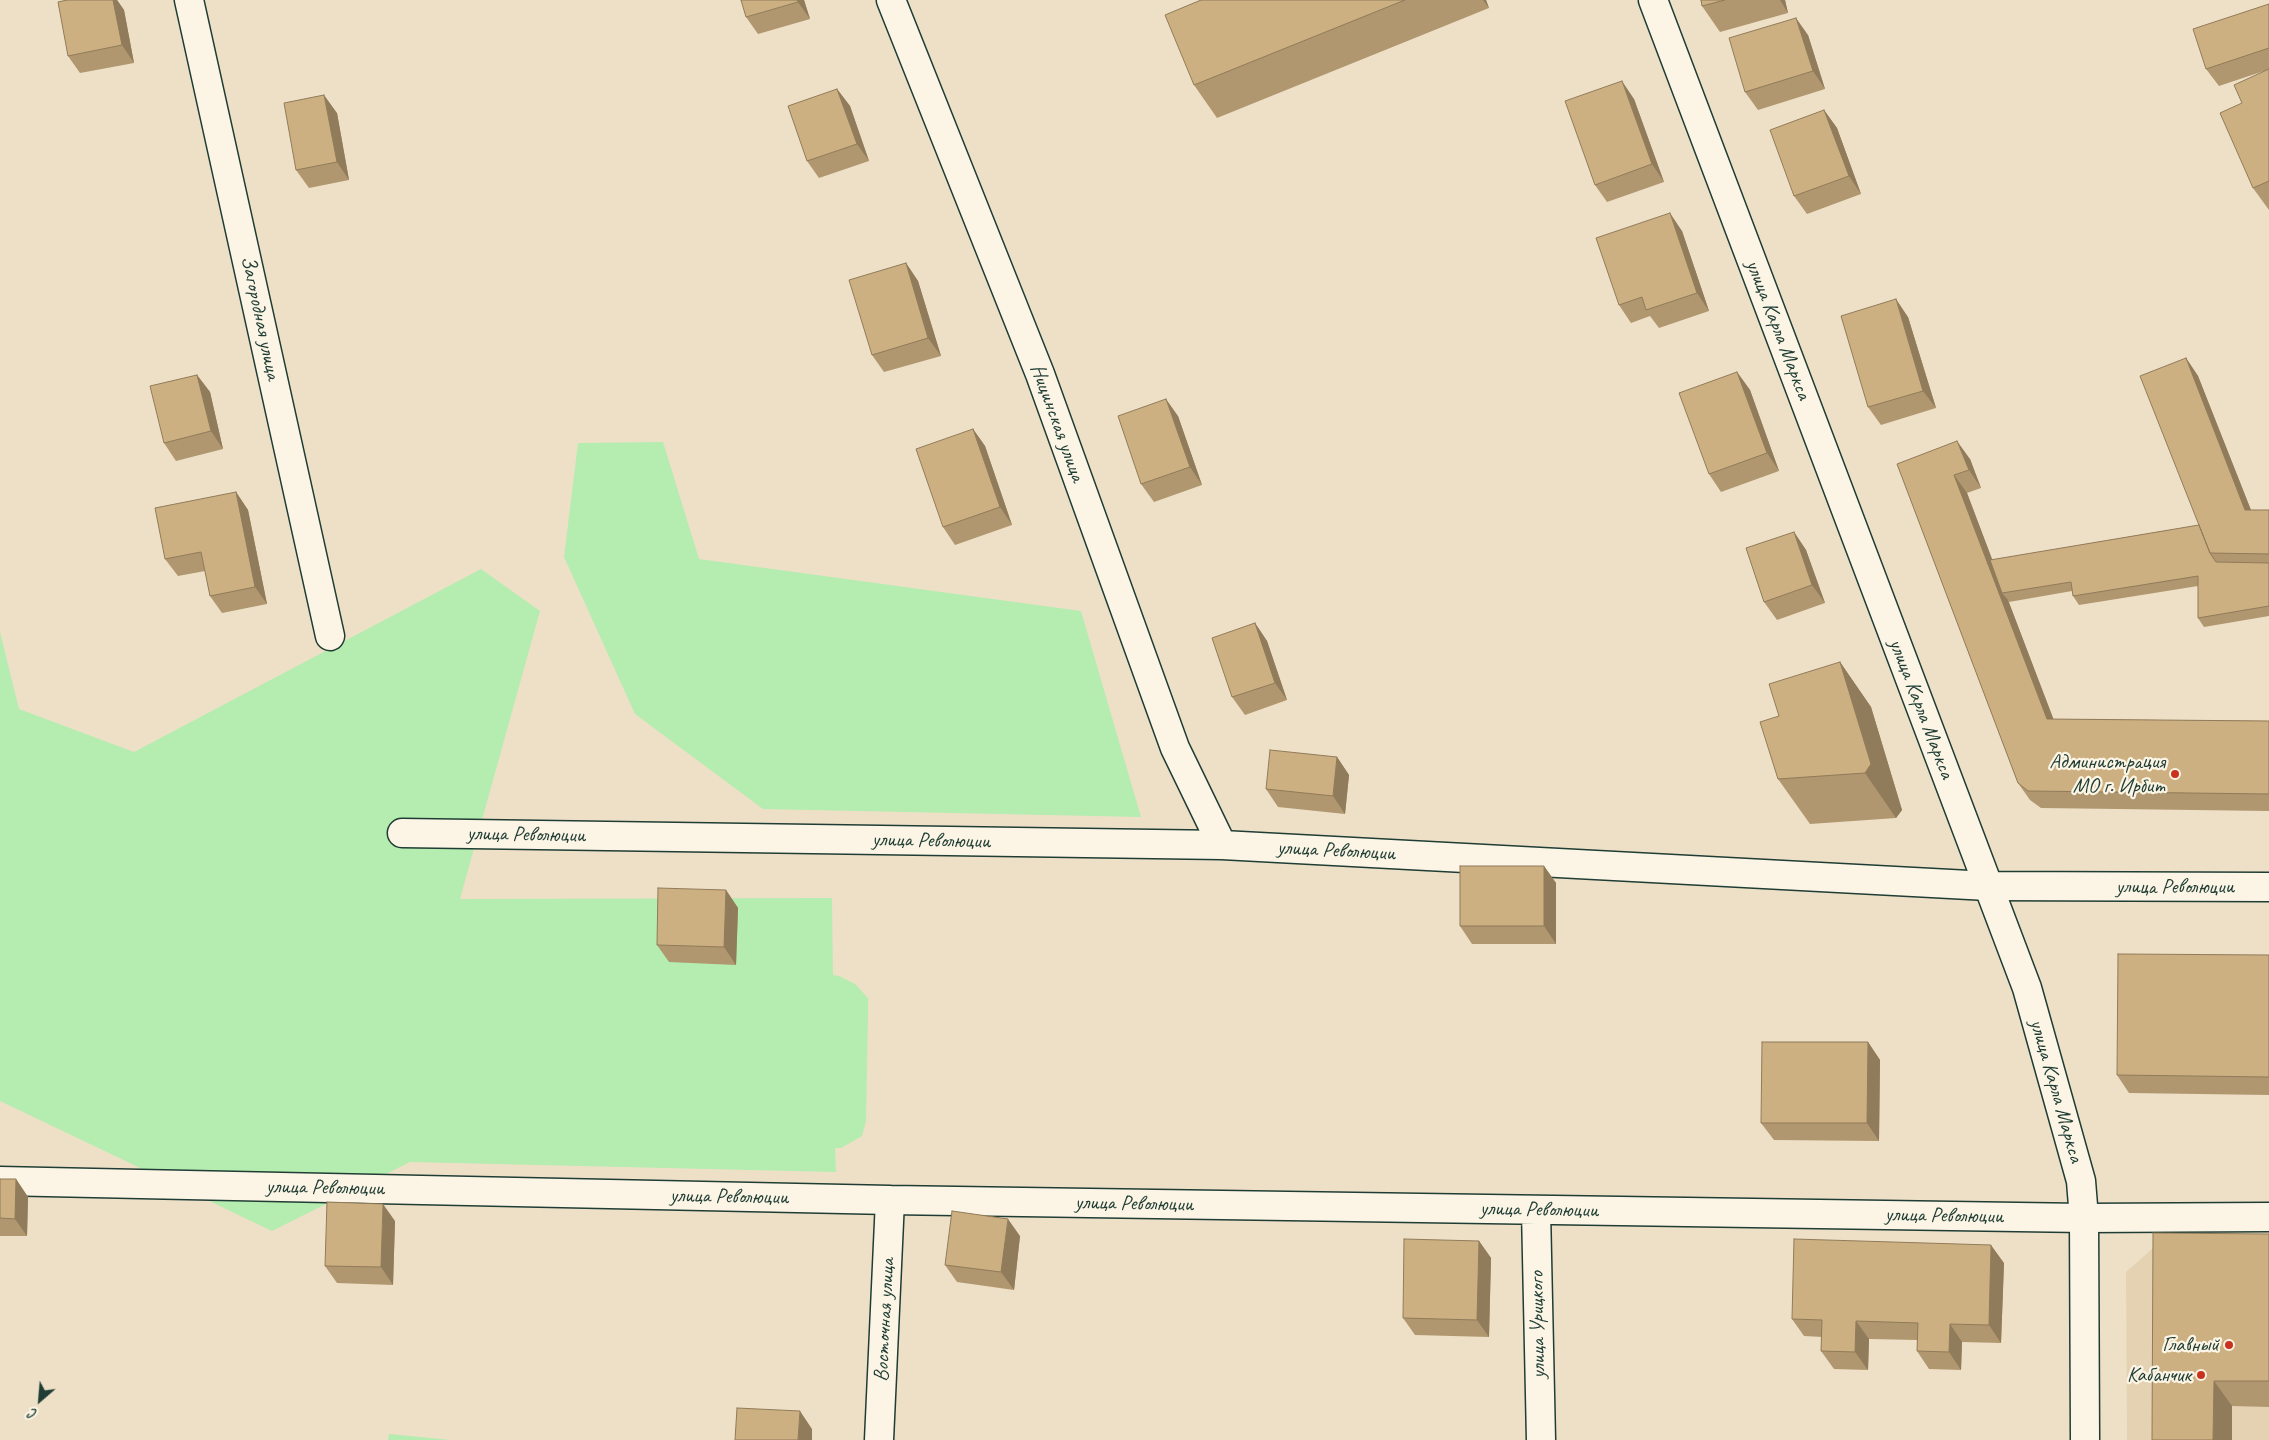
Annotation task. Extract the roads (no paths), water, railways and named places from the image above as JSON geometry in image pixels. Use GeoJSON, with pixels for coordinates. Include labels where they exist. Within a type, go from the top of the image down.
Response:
{"type":"FeatureCollection","features":[{"type":"Feature","properties":{"kind":"street","name":"Загородная улица"},"geometry":{"type":"LineString","coordinates":[[190,0],[330,636]]}},
{"type":"Feature","properties":{"kind":"street","name":"Ницинская улица"},"geometry":{"type":"LineString","coordinates":[[891,0],[1040,374],[1175,748],[1222,845]]}},
{"type":"Feature","properties":{"kind":"street","name":"улица Карла Маркса"},"geometry":{"type":"LineString","coordinates":[[1653,0],[2030,998],[2081,1181],[2084,1218],[2085,1440]]}},
{"type":"Feature","properties":{"kind":"street","name":"улица Революции"},"geometry":{"type":"LineString","coordinates":[[402,833],[1222,845],[1988,886],[2269,887]]}},
{"type":"Feature","properties":{"kind":"street","name":"улица Революции"},"geometry":{"type":"LineString","coordinates":[[0,1181],[890,1200],[2084,1218],[2269,1217]]}},
{"type":"Feature","properties":{"kind":"street","name":"Восточная улица"},"geometry":{"type":"LineString","coordinates":[[879,1440],[890,1200]]}},
{"type":"Feature","properties":{"kind":"street","name":"улица Урицкого"},"geometry":{"type":"LineString","coordinates":[[1536,1210],[1541,1440]]}},
{"type":"Feature","properties":{"kind":"place","name":"Администрация МО г. Ирбит"},"geometry":{"type":"Point","coordinates":[2175,774]}},
{"type":"Feature","properties":{"kind":"place","name":"Главный"},"geometry":{"type":"Point","coordinates":[2229,1345]}},
{"type":"Feature","properties":{"kind":"place","name":"Кабанчик"},"geometry":{"type":"Point","coordinates":[2201,1375]}}]}
